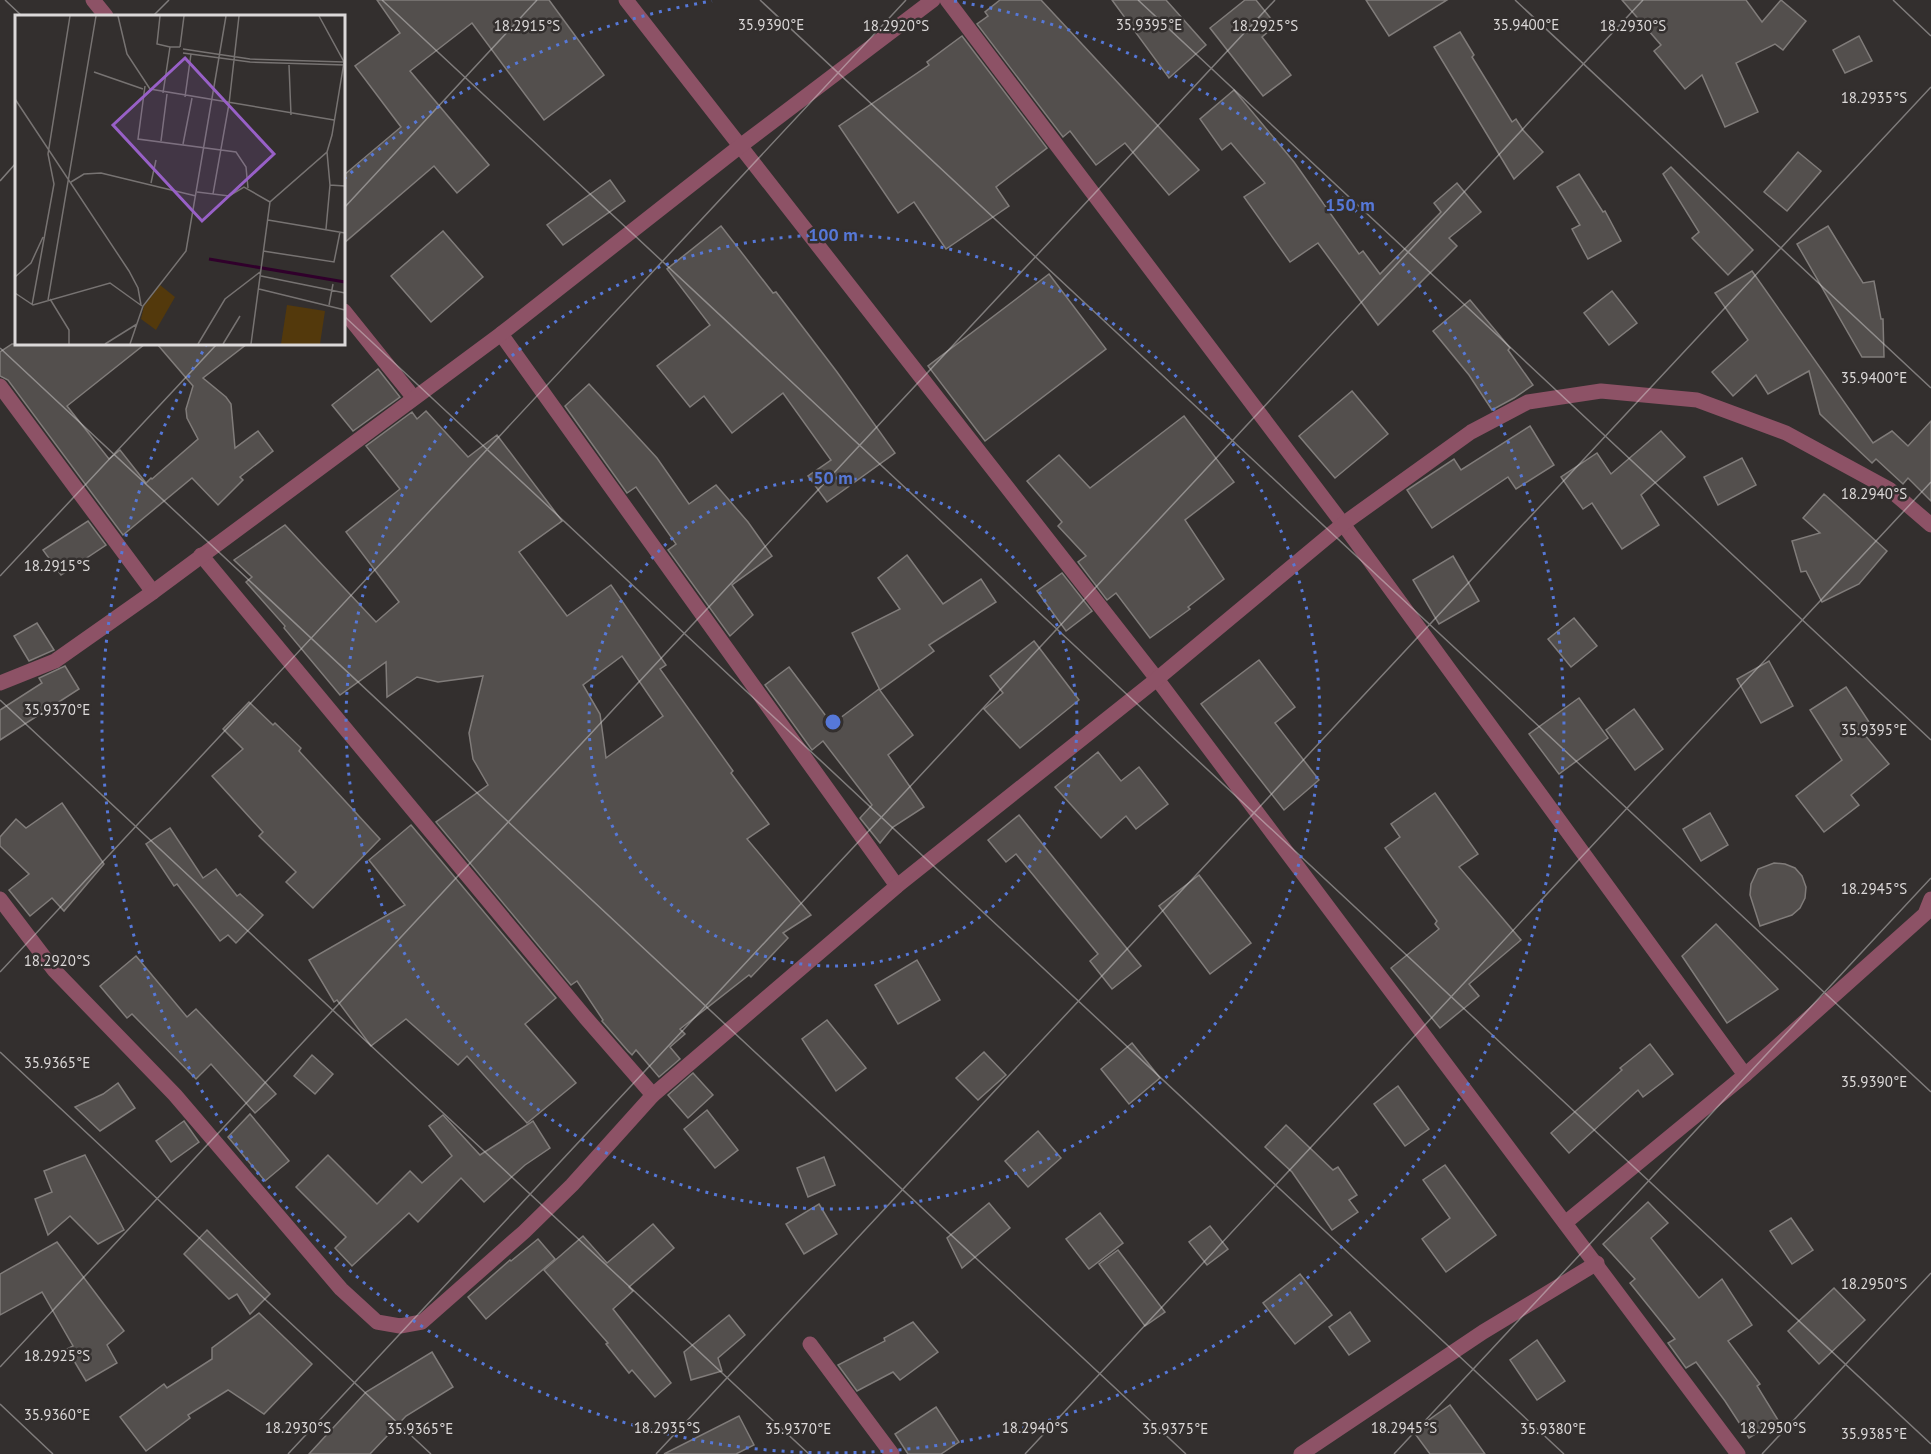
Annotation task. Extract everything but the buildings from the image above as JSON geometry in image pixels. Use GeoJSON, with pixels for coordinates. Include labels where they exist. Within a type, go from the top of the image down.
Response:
{"type":"FeatureCollection","features":[{"type":"Feature","properties":{"kind":"street"},"geometry":{"type":"LineString","coordinates":[[93,0],[105,15]]}},
{"type":"Feature","properties":{"kind":"street"},"geometry":{"type":"LineString","coordinates":[[626,0],[1157,679],[1738,1454]]}},
{"type":"Feature","properties":{"kind":"street"},"geometry":{"type":"LineString","coordinates":[[0,683],[55,661],[153,592],[501,334],[739,147],[933,0]]}},
{"type":"Feature","properties":{"kind":"street"},"geometry":{"type":"LineString","coordinates":[[947,0],[1342,524],[1744,1074]]}},
{"type":"Feature","properties":{"kind":"street"},"geometry":{"type":"LineString","coordinates":[[345,312],[414,398]]}},
{"type":"Feature","properties":{"kind":"street"},"geometry":{"type":"LineString","coordinates":[[501,334],[897,886]]}},
{"type":"Feature","properties":{"kind":"street"},"geometry":{"type":"LineString","coordinates":[[0,386],[153,592]]}},
{"type":"Feature","properties":{"kind":"street"},"geometry":{"type":"LineString","coordinates":[[0,899],[54,970],[175,1095],[341,1289],[376,1322],[400,1326],[422,1322],[524,1232],[572,1185],[652,1095],[897,886],[1157,679],[1342,524],[1471,432],[1528,402],[1601,391],[1696,400],[1786,433],[1889,489],[1931,525]]}},
{"type":"Feature","properties":{"kind":"street"},"geometry":{"type":"LineString","coordinates":[[201,555],[652,1095]]}},
{"type":"Feature","properties":{"kind":"street"},"geometry":{"type":"LineString","coordinates":[[1565,1223],[1744,1074],[1925,914],[1931,899]]}},
{"type":"Feature","properties":{"kind":"street"},"geometry":{"type":"LineString","coordinates":[[1301,1454],[1483,1332],[1597,1263]]}},
{"type":"Feature","properties":{"kind":"street"},"geometry":{"type":"LineString","coordinates":[[810,1344],[892,1454]]}}]}
